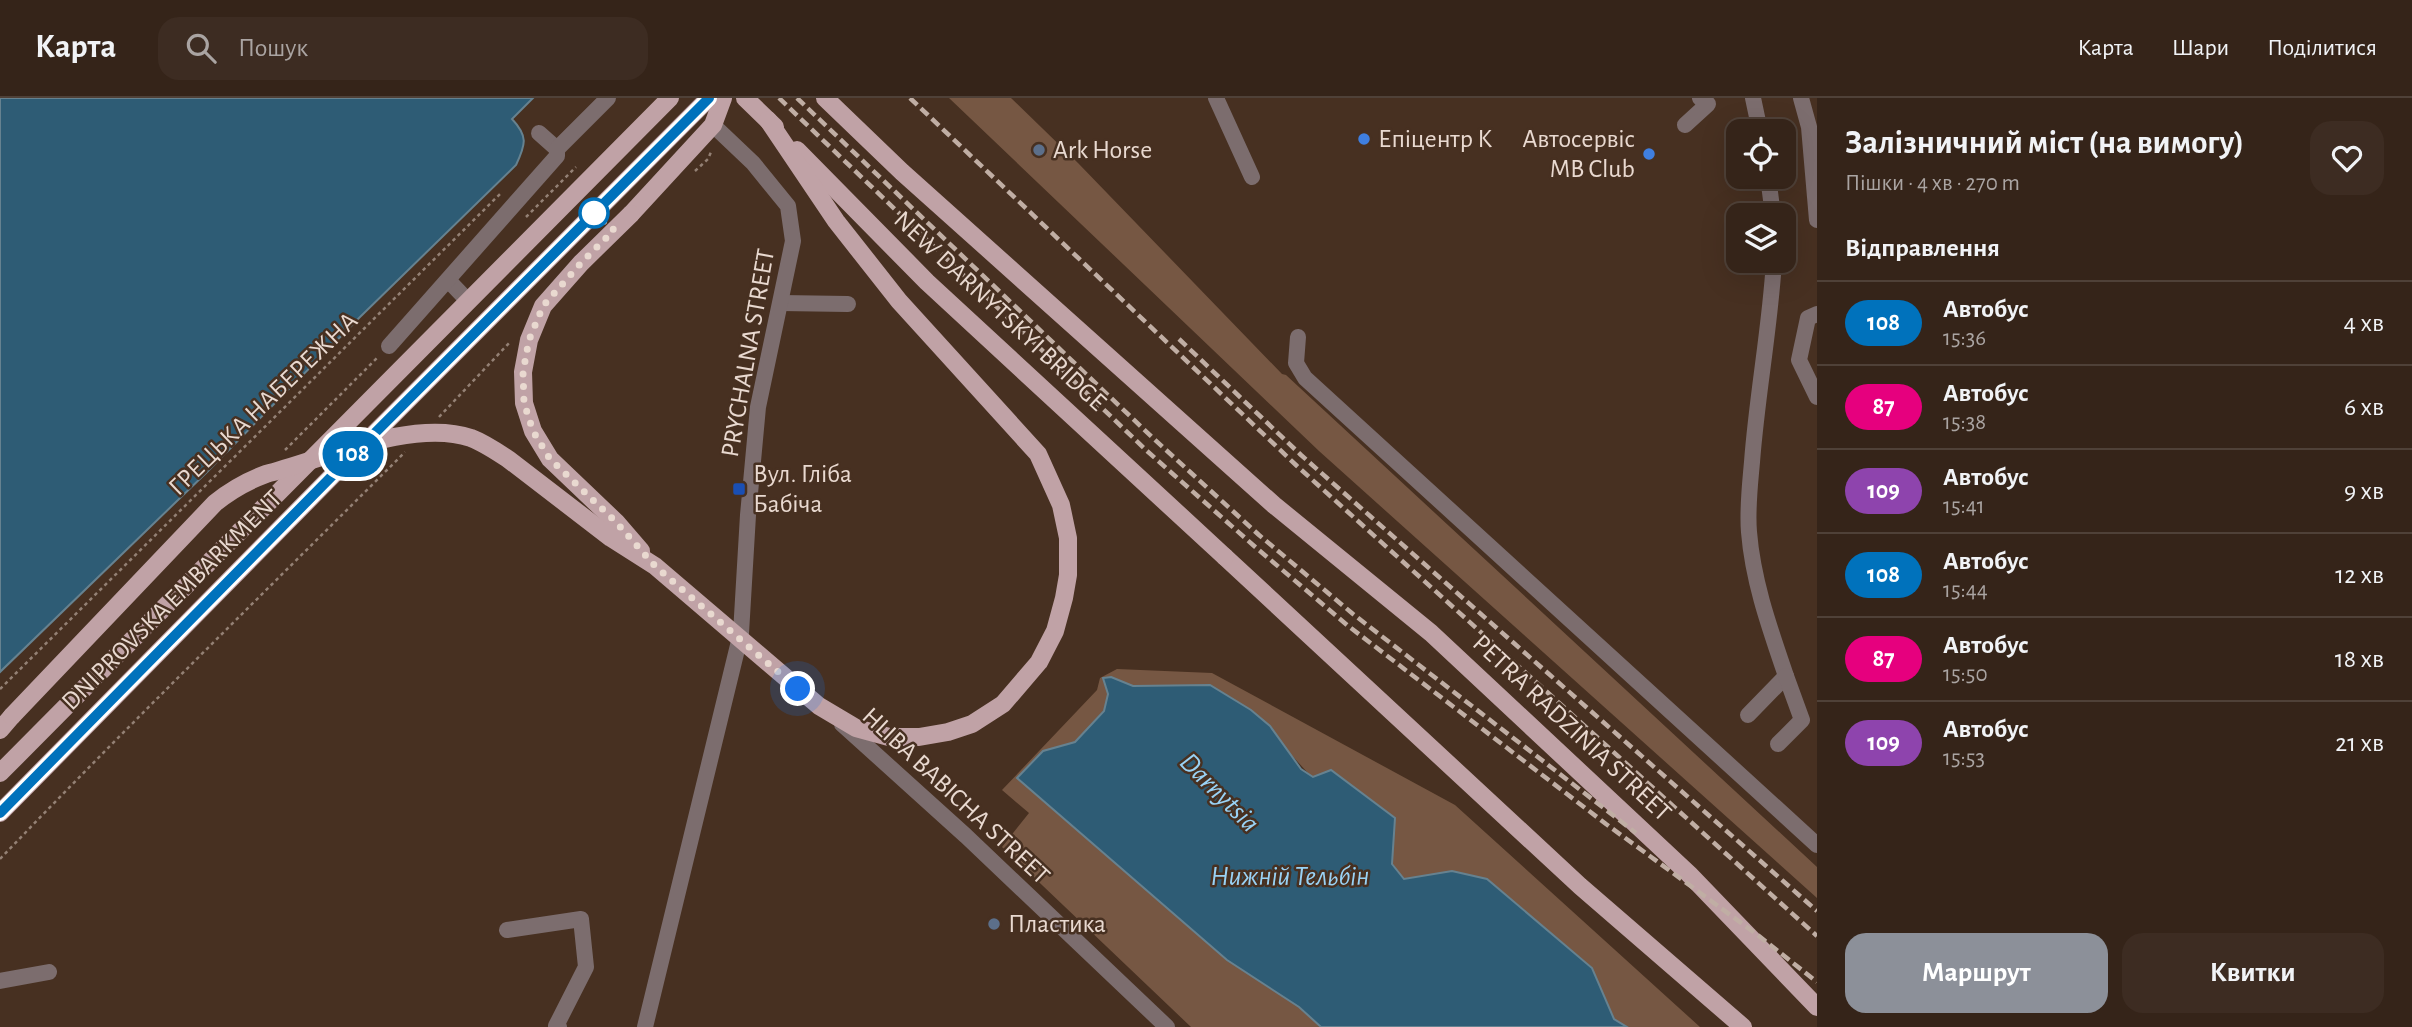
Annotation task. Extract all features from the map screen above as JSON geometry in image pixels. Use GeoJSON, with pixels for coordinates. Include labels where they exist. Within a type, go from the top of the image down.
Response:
{"type":"FeatureCollection","features":[{"type":"Feature","properties":{"kind":"main road","name":"DNIPROVSKA EMBARKMENT"},"geometry":{"type":"LineString","coordinates":[[0,773],[670,98]]}},
{"type":"Feature","properties":{"kind":"main road","name":"DNIPROVSKA EMBARKMENT"},"geometry":{"type":"LineString","coordinates":[[0,813],[709,98]]}},
{"type":"Feature","properties":{"kind":"main road"},"geometry":{"type":"LineString","coordinates":[[723,98],[713,125],[543,306],[529,340],[523,372],[524,403],[533,431],[550,459],[616,522],[655,566],[819,706],[856,729],[889,737],[919,737],[948,732],[972,724],[1003,704],[1039,662],[1055,631],[1068,575],[1068,538],[1061,505],[1038,454],[899,301],[836,221],[768,120]]}},
{"type":"Feature","properties":{"kind":"main road","name":"NEW DARNYTSKYI BRIDGE"},"geometry":{"type":"LineString","coordinates":[[745,98],[927,282],[1580,886],[1743,1027]]}},
{"type":"Feature","properties":{"kind":"main road","name":"NEW DARNYTSKYI BRIDGE"},"geometry":{"type":"LineString","coordinates":[[825,98],[902,172],[1274,505]]}},
{"type":"Feature","properties":{"kind":"main road"},"geometry":{"type":"LineString","coordinates":[[0,730],[215,503],[247,481],[384,439],[412,433],[441,432],[469,437],[491,447],[611,538],[655,566]]}},
{"type":"Feature","properties":{"kind":"main road","name":"PETRA RADZINIA STREET"},"geometry":{"type":"LineString","coordinates":[[1274,505],[1431,633],[1689,874],[1817,1007]]}},
{"type":"Feature","properties":{"kind":"street"},"geometry":{"type":"LineString","coordinates":[[389,346],[557,156],[557,149],[608,98]]}},
{"type":"Feature","properties":{"kind":"street"},"geometry":{"type":"LineString","coordinates":[[1216,98],[1252,177]]}},
{"type":"Feature","properties":{"kind":"street"},"geometry":{"type":"LineString","coordinates":[[1685,125],[1708,104],[1700,98]]}},
{"type":"Feature","properties":{"kind":"street"},"geometry":{"type":"LineString","coordinates":[[1753,98],[1757,119]]}},
{"type":"Feature","properties":{"kind":"street"},"geometry":{"type":"LineString","coordinates":[[1801,98],[1809,127],[1817,220]]}},
{"type":"Feature","properties":{"kind":"street","name":"PRYCHALNA STREET"},"geometry":{"type":"LineString","coordinates":[[645,1027],[741,633],[758,407],[793,241],[788,206],[753,163],[713,125]]}},
{"type":"Feature","properties":{"kind":"street"},"geometry":{"type":"LineString","coordinates":[[539,133],[557,149]]}},
{"type":"Feature","properties":{"kind":"street"},"geometry":{"type":"LineString","coordinates":[[1773,273],[1755,415],[1748,504],[1756,581],[1802,720],[1778,744]]}},
{"type":"Feature","properties":{"kind":"street"},"geometry":{"type":"LineString","coordinates":[[448,280],[468,301]]}},
{"type":"Feature","properties":{"kind":"street"},"geometry":{"type":"LineString","coordinates":[[781,303],[848,304]]}},
{"type":"Feature","properties":{"kind":"street"},"geometry":{"type":"LineString","coordinates":[[1817,314],[1808,318],[1799,360],[1817,397]]}},
{"type":"Feature","properties":{"kind":"street"},"geometry":{"type":"LineString","coordinates":[[1298,337],[1296,363],[1304,378],[1817,845]]}},
{"type":"Feature","properties":{"kind":"street","name":"HLIBA BABICHA STREET"},"geometry":{"type":"LineString","coordinates":[[741,633],[965,836],[1167,1027]]}},
{"type":"Feature","properties":{"kind":"street"},"geometry":{"type":"LineString","coordinates":[[1748,715],[1786,676]]}},
{"type":"Feature","properties":{"kind":"street"},"geometry":{"type":"LineString","coordinates":[[507,930],[581,919],[586,967],[556,1026],[559,1027]]}},
{"type":"Feature","properties":{"kind":"street"},"geometry":{"type":"LineString","coordinates":[[0,981],[49,972]]}},
{"type":"Feature","properties":{"kind":"path"},"geometry":{"type":"LineString","coordinates":[[524,219],[580,163]]}},
{"type":"Feature","properties":{"kind":"path","name":"ГРЕЦЬКА НАБЕРЕЖНА"},"geometry":{"type":"LineString","coordinates":[[0,689],[508,187]]}},
{"type":"Feature","properties":{"kind":"path"},"geometry":{"type":"LineString","coordinates":[[438,418],[518,333]]}},
{"type":"Feature","properties":{"kind":"path"},"geometry":{"type":"LineString","coordinates":[[282,453],[389,346]]}},
{"type":"Feature","properties":{"kind":"path"},"geometry":{"type":"LineString","coordinates":[[0,859],[98,757],[310,549],[411,445]]}},
{"type":"Feature","properties":{"kind":"shaded area"},"geometry":{"type":"Polygon","coordinates":[[[949,98],[1011,98],[1078,163],[1282,374],[1817,867],[1817,898],[1319,451],[949,98]]]}},
{"type":"Feature","properties":{"kind":"shaded area"},"geometry":{"type":"Polygon","coordinates":[[[1117,669],[1212,673],[1455,805],[1700,1027],[1612,1027],[1577,996],[1568,948],[1487,879],[1452,871],[1404,879],[1287,750],[1210,685],[1133,686],[1104,678],[1108,694],[1104,710],[1075,742],[1043,751],[1227,960],[1299,1007],[1321,1027],[1191,1027],[1002,847],[1029,813],[1002,790],[1097,690],[1100,678],[1117,669]]]}},
{"type":"Feature","properties":{"kind":"water"},"geometry":{"type":"Polygon","coordinates":[[[0,98],[533,98],[512,119],[521,130],[524,140],[516,165],[360,317],[207,472],[0,672],[0,98]]]}},
{"type":"Feature","properties":{"kind":"water","name":"Нижній Тельбін"},"geometry":{"type":"Polygon","coordinates":[[[1111,677],[1133,686],[1210,685],[1251,710],[1270,726],[1301,769],[1313,777],[1331,770],[1395,818],[1392,864],[1404,879],[1452,871],[1487,879],[1592,968],[1614,1019],[1627,1027],[1321,1027],[1299,1007],[1227,960],[1017,778],[1043,751],[1075,742],[1104,711],[1108,694],[1103,678],[1111,677]]]}},
{"type":"Feature","properties":{"kind":"railway"},"geometry":{"type":"LineString","coordinates":[[779,98],[1147,451],[1253,545],[1347,625],[1817,982]]}},
{"type":"Feature","properties":{"kind":"railway"},"geometry":{"type":"LineString","coordinates":[[797,98],[1154,439],[1259,535],[1353,614],[1636,833]]}},
{"type":"Feature","properties":{"kind":"railway"},"geometry":{"type":"LineString","coordinates":[[910,98],[1297,466],[1817,936]]}},
{"type":"Feature","properties":{"kind":"railway"},"geometry":{"type":"LineString","coordinates":[[1179,339],[1301,455],[1817,911]]}},
{"type":"Feature","properties":{"kind":"bus line","name":"108"},"geometry":{"type":"LineString","coordinates":[[0,813],[709,98]]}},
{"type":"Feature","properties":{"kind":"place","name":"Епіцентр К"},"geometry":{"type":"Point","coordinates":[1364,139]}},
{"type":"Feature","properties":{"kind":"place","name":"Ark Horse"},"geometry":{"type":"Point","coordinates":[1039,150]}},
{"type":"Feature","properties":{"kind":"place","name":"Автосервіс MB Club"},"geometry":{"type":"Point","coordinates":[1649,154]}},
{"type":"Feature","properties":{"kind":"place","name":"Вул. Гліба Бабіча"},"geometry":{"type":"Point","coordinates":[739,489]}},
{"type":"Feature","properties":{"kind":"place","name":"Пластика"},"geometry":{"type":"Point","coordinates":[994,924]}},
{"type":"Feature","properties":{"kind":"route"},"geometry":{"type":"LineString","coordinates":[[594,213],[614,230],[543,306],[529,340],[523,372],[524,403],[533,431],[550,459],[616,522],[655,566],[798,689]]}},
{"type":"Feature","properties":{"kind":"water label","name":"Darnytsia"},"geometry":{"type":"Point","coordinates":[1219,793]}}]}
